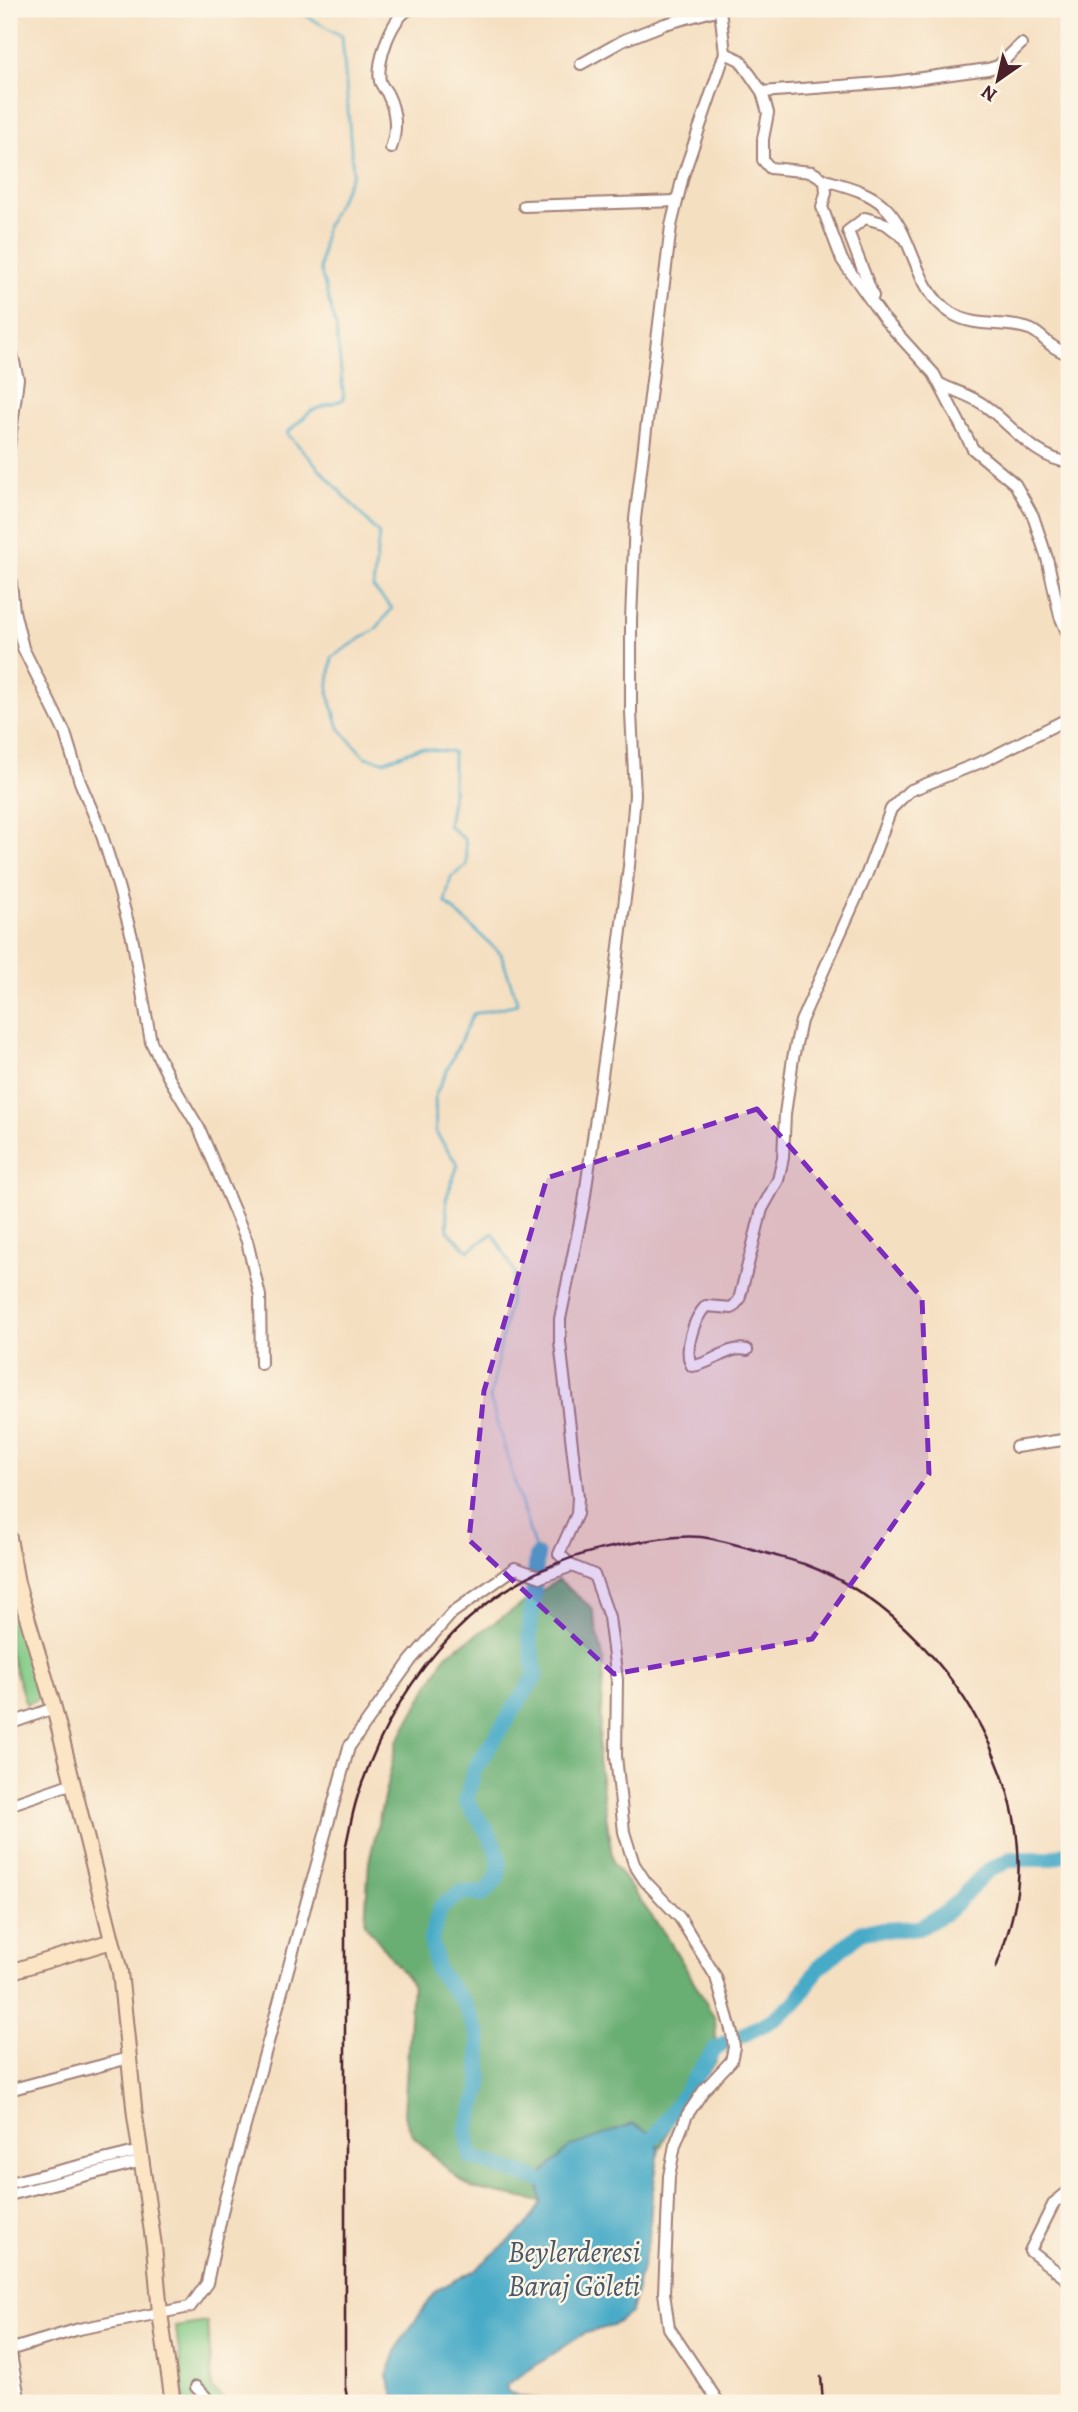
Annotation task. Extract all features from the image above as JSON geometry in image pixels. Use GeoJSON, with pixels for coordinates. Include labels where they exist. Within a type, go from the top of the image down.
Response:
{"type":"FeatureCollection","features":[{"type":"Feature","properties":{"kind":"main road"},"geometry":{"type":"LineString","coordinates":[[9,1538],[13,1585],[54,1708],[120,1972],[173,2403]]}},
{"type":"Feature","properties":{"kind":"main road"},"geometry":{"type":"LineString","coordinates":[[9,1972],[112,1941]]}},
{"type":"Feature","properties":{"kind":"street"},"geometry":{"type":"LineString","coordinates":[[391,148],[396,135],[396,124],[389,96],[380,83],[380,63],[392,29],[403,12],[410,9]]}},
{"type":"Feature","properties":{"kind":"street"},"geometry":{"type":"LineString","coordinates":[[581,64],[624,40],[664,24],[720,9],[725,53],[683,176],[671,226],[635,519],[631,670],[635,795],[610,1019],[583,1202],[560,1319],[560,1342],[578,1497],[577,1514],[559,1554],[572,1566],[594,1575],[609,1617],[617,1680],[616,1756],[624,1832],[631,1854],[645,1881],[680,1917],[716,1976],[732,2033],[734,2047],[731,2061],[692,2107],[675,2145],[668,2176],[664,2293],[669,2328],[719,2403]]}},
{"type":"Feature","properties":{"kind":"street"},"geometry":{"type":"LineString","coordinates":[[762,92],[893,82],[988,69],[998,66],[1021,44]]}},
{"type":"Feature","properties":{"kind":"street"},"geometry":{"type":"LineString","coordinates":[[725,53],[740,60],[762,92],[768,113],[763,139],[763,160],[770,168],[812,172],[825,180],[855,188],[883,205],[897,223],[917,269],[935,299],[952,314],[975,323],[1032,329],[1051,345],[1069,355]]}},
{"type":"Feature","properties":{"kind":"street"},"geometry":{"type":"LineString","coordinates":[[825,180],[826,193],[822,207],[842,260],[884,319],[934,374],[972,449],[1015,484],[1033,516],[1047,558],[1060,616],[1069,637]]}},
{"type":"Feature","properties":{"kind":"street"},"geometry":{"type":"LineString","coordinates":[[524,206],[677,201]]}},
{"type":"Feature","properties":{"kind":"street"},"geometry":{"type":"LineString","coordinates":[[878,309],[848,231],[864,218],[886,224],[904,237]]}},
{"type":"Feature","properties":{"kind":"street"},"geometry":{"type":"LineString","coordinates":[[9,341],[18,379],[9,447]]}},
{"type":"Feature","properties":{"kind":"street"},"geometry":{"type":"LineString","coordinates":[[940,384],[982,403],[1039,452],[1061,461],[1069,461]]}},
{"type":"Feature","properties":{"kind":"street"},"geometry":{"type":"LineString","coordinates":[[9,564],[14,611],[23,648],[65,733],[118,886],[132,937],[151,1042],[199,1128],[247,1241],[260,1296],[261,1364]]}},
{"type":"Feature","properties":{"kind":"street"},"geometry":{"type":"LineString","coordinates":[[747,1350],[737,1348],[700,1365],[692,1366],[688,1359],[691,1338],[700,1312],[706,1306],[732,1308],[739,1300],[762,1209],[778,1180],[783,1158],[787,1103],[801,1021],[866,876],[891,809],[909,791],[986,760],[1069,718]]}},
{"type":"Feature","properties":{"kind":"street"},"geometry":{"type":"LineString","coordinates":[[1016,1447],[1069,1439]]}},
{"type":"Feature","properties":{"kind":"street"},"geometry":{"type":"LineString","coordinates":[[20,2403],[9,2350],[79,2329],[190,2308],[207,2283],[225,2199],[349,1747],[411,1660],[452,1613],[515,1568],[541,1577],[572,1566]]}},
{"type":"Feature","properties":{"kind":"street"},"geometry":{"type":"LineString","coordinates":[[9,1724],[54,1708]]}},
{"type":"Feature","properties":{"kind":"street"},"geometry":{"type":"LineString","coordinates":[[9,1805],[73,1783]]}},
{"type":"Feature","properties":{"kind":"street"},"geometry":{"type":"LineString","coordinates":[[9,2090],[129,2058]]}},
{"type":"Feature","properties":{"kind":"street"},"geometry":{"type":"LineString","coordinates":[[9,2183],[141,2156]]}},
{"type":"Feature","properties":{"kind":"street"},"geometry":{"type":"LineString","coordinates":[[9,2195],[141,2156]]}},
{"type":"Feature","properties":{"kind":"street"},"geometry":{"type":"LineString","coordinates":[[1069,2191],[1054,2203],[1030,2251],[1069,2281]]}},
{"type":"Feature","properties":{"kind":"street"},"geometry":{"type":"LineString","coordinates":[[196,2388],[212,2403]]}},
{"type":"Feature","properties":{"kind":"highlighted area"},"geometry":{"type":"Polygon","coordinates":[[[757,1109],[922,1298],[929,1474],[812,1639],[614,1674],[469,1540],[484,1391],[547,1178],[757,1109]]]}},
{"type":"Feature","properties":{"kind":"green space"},"geometry":{"type":"Polygon","coordinates":[[[558,1580],[592,1608],[604,1662],[598,1758],[613,1863],[669,1940],[715,2019],[717,2061],[682,2102],[659,2150],[655,2136],[542,2202],[472,2188],[450,2172],[414,2137],[404,2115],[412,1984],[365,1924],[369,1862],[397,1742],[446,1655],[558,1580]]]}},
{"type":"Feature","properties":{"kind":"green space"},"geometry":{"type":"Polygon","coordinates":[[[13,1607],[44,1697],[26,1704],[9,1651],[9,1608],[13,1607]]]}},
{"type":"Feature","properties":{"kind":"green space"},"geometry":{"type":"Polygon","coordinates":[[[207,2322],[212,2389],[228,2403],[185,2403],[176,2327],[207,2322]]]}},
{"type":"Feature","properties":{"kind":"water","name":"Beylerderesi Baraj Göleti"},"geometry":{"type":"Polygon","coordinates":[[[633,2124],[655,2136],[659,2150],[649,2237],[631,2313],[612,2326],[585,2333],[506,2385],[508,2392],[527,2398],[600,2403],[397,2403],[387,2376],[399,2344],[437,2290],[475,2270],[525,2227],[542,2202],[537,2179],[570,2147],[633,2124]]]}},
{"type":"Feature","properties":{"kind":"waterway"},"geometry":{"type":"LineString","coordinates":[[294,9],[342,36],[353,173],[325,229],[320,268],[336,327],[344,399],[311,411],[287,433],[379,534],[373,588],[392,608],[376,629],[332,657],[328,692],[339,728],[365,757],[384,761],[419,748],[453,752],[453,793],[448,825],[465,840],[467,865],[451,877],[445,902],[501,954],[518,1004],[473,1014],[435,1096],[436,1133],[458,1165],[446,1199],[448,1231],[468,1251],[493,1233],[515,1273],[490,1399],[537,1556]]}},
{"type":"Feature","properties":{"kind":"waterway"},"geometry":{"type":"LineString","coordinates":[[537,1556],[529,1636],[536,1675],[474,1770],[466,1801],[485,1827],[495,1847],[499,1868],[497,1878],[482,1894],[462,1892],[440,1908],[431,1939],[437,1970],[465,2005],[479,2037],[481,2087],[467,2129],[471,2157],[537,2179]]}},
{"type":"Feature","properties":{"kind":"waterway"},"geometry":{"type":"LineString","coordinates":[[741,2036],[774,2019],[797,2001],[819,1967],[863,1931],[919,1928],[947,1912],[987,1871],[1011,1859],[1048,1859],[1069,1853]]}},
{"type":"Feature","properties":{"kind":"waterway"},"geometry":{"type":"LineString","coordinates":[[655,2136],[715,2049],[725,2043]]}},
{"type":"Feature","properties":{"kind":"railway"},"geometry":{"type":"LineString","coordinates":[[348,2403],[345,2386],[345,1850],[358,1795],[375,1750],[397,1708],[423,1668],[453,1633],[488,1603],[527,1578],[570,1559],[637,1542],[690,1537],[725,1542],[804,1564],[865,1596],[894,1618],[944,1670],[982,1729],[1002,1774],[1014,1819],[1019,1866],[1013,1914],[996,1968]]}},
{"type":"Feature","properties":{"kind":"railway"},"geometry":{"type":"LineString","coordinates":[[821,2377],[823,2403]]}}]}
